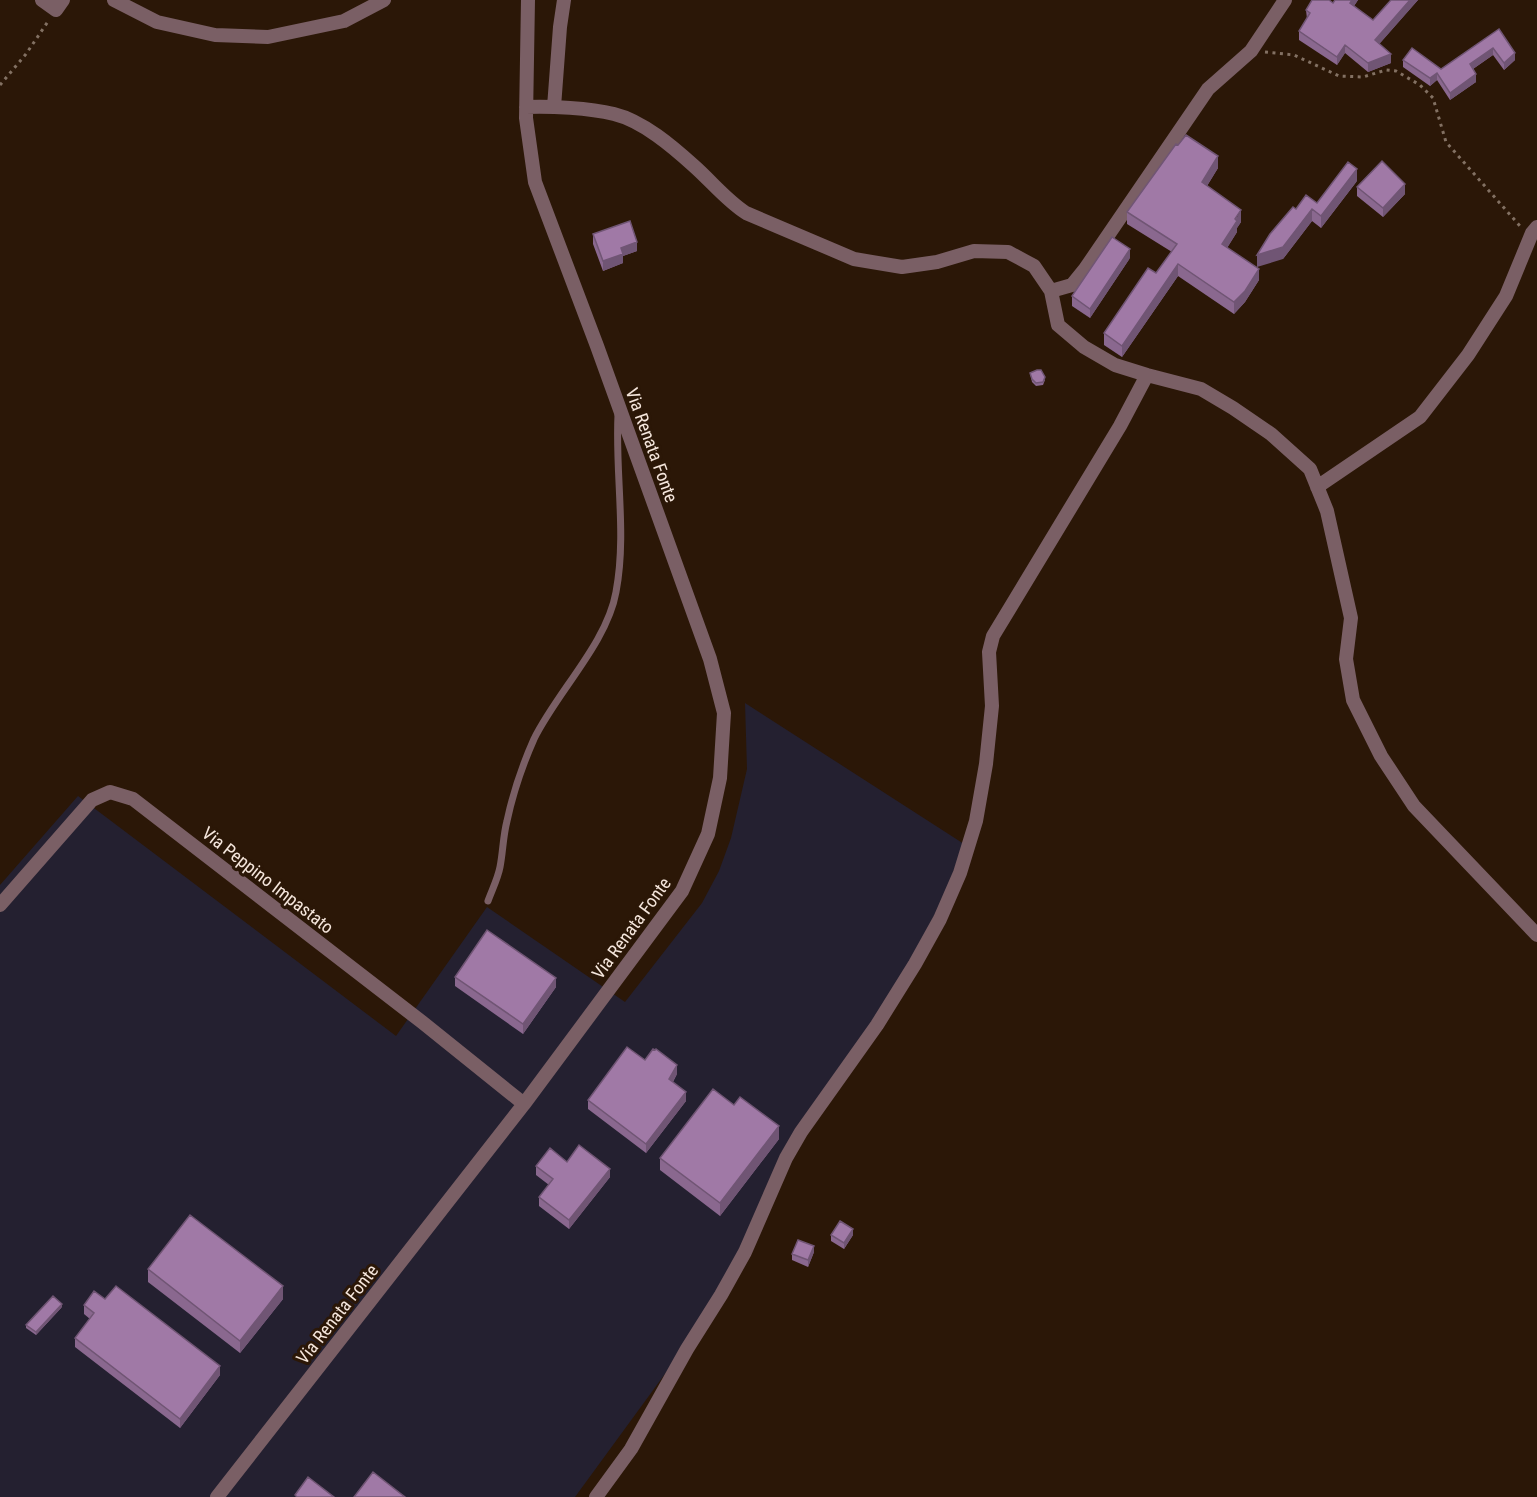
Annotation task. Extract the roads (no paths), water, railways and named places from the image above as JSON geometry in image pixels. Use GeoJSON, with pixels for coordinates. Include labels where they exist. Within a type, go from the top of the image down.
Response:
{"type":"FeatureCollection","features":[{"type":"Feature","properties":{"kind":"street"},"geometry":{"type":"LineString","coordinates":[[42,0],[59,5]]}},
{"type":"Feature","properties":{"kind":"street"},"geometry":{"type":"LineString","coordinates":[[114,0],[157,22],[215,35],[268,37],[344,21],[384,0]]}},
{"type":"Feature","properties":{"kind":"street","name":"Via Renata Fonte"},"geometry":{"type":"LineString","coordinates":[[217,1497],[524,1104],[682,891],[708,834],[720,778],[724,713],[710,659],[535,182],[526,118],[528,0]]}},
{"type":"Feature","properties":{"kind":"street"},"geometry":{"type":"LineString","coordinates":[[555,107],[564,0]]}},
{"type":"Feature","properties":{"kind":"street"},"geometry":{"type":"LineString","coordinates":[[1051,291],[1072,285],[1085,269],[1208,89],[1251,51],[1285,0]]}},
{"type":"Feature","properties":{"kind":"street"},"geometry":{"type":"LineString","coordinates":[[526,107],[555,107],[615,114],[635,123],[655,134],[694,166],[731,203],[746,213],[854,259],[902,267],[937,262],[974,251],[1008,252],[1034,266],[1051,291],[1059,325],[1084,347],[1115,364],[1201,389],[1271,434],[1310,469],[1327,511],[1351,618],[1346,659],[1353,700],[1381,756],[1414,806],[1537,935]]}},
{"type":"Feature","properties":{"kind":"street"},"geometry":{"type":"LineString","coordinates":[[1317,487],[1420,417],[1468,356],[1506,296],[1535,230]]}},
{"type":"Feature","properties":{"kind":"street"},"geometry":{"type":"LineString","coordinates":[[596,1497],[631,1449],[687,1349],[721,1295],[745,1252],[786,1158],[801,1132],[877,1025],[940,919],[960,873],[976,821],[993,706],[990,652],[993,636],[1114,435],[1147,375]]}},
{"type":"Feature","properties":{"kind":"street","name":"Via Peppino Impastato"},"geometry":{"type":"LineString","coordinates":[[0,905],[92,800],[110,792],[133,799],[423,1022],[524,1104]]}},
{"type":"Feature","properties":{"kind":"lane"},"geometry":{"type":"LineString","coordinates":[[488,901],[500,869],[507,822],[520,772],[536,737],[562,691],[599,637],[616,595],[622,546],[618,405]]}}]}
